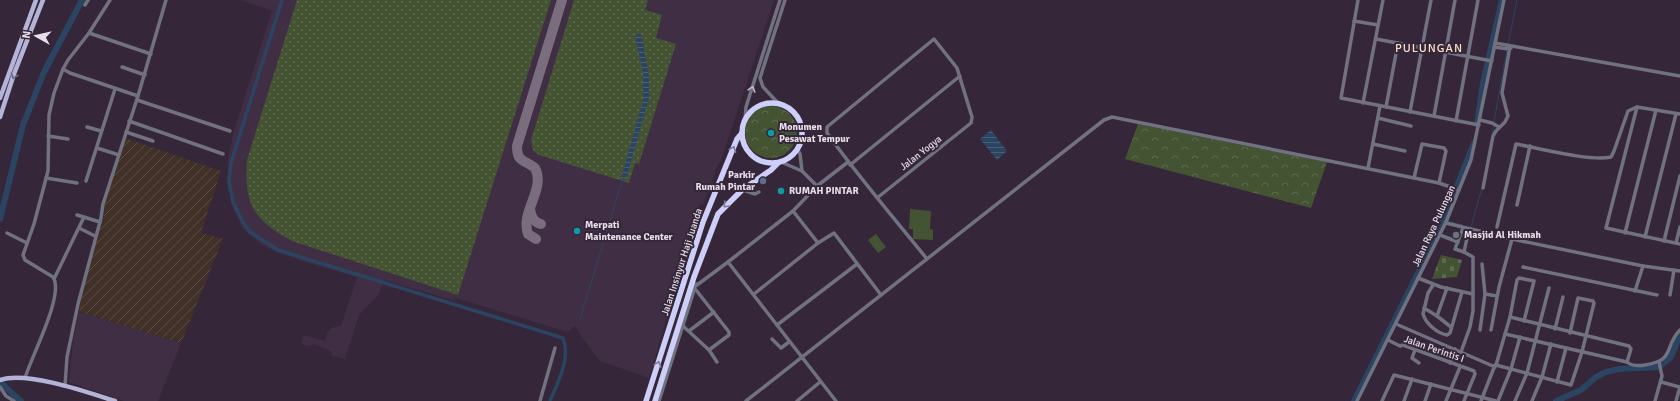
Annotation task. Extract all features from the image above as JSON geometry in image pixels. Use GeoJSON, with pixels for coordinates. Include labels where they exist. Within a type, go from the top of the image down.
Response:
{"type":"FeatureCollection","features":[{"type":"Feature","properties":{"kind":"highway"},"geometry":{"type":"LineString","coordinates":[[765,104],[779,104],[790,110],[798,119],[802,136],[797,149],[787,159],[779,162],[764,162],[752,156],[745,146],[742,133],[745,121],[753,110],[759,106],[765,104]]}},
{"type":"Feature","properties":{"kind":"highway","name":"Jalan Insinyur Haji Juanda"},"geometry":{"type":"LineString","coordinates":[[646,401],[707,211],[737,139],[742,133]]}},
{"type":"Feature","properties":{"kind":"highway","name":"Jalan Insinyur Haji Juanda"},"geometry":{"type":"LineString","coordinates":[[655,401],[694,277],[718,214],[742,190],[771,170],[779,162]]}},
{"type":"Feature","properties":{"kind":"highway"},"geometry":{"type":"LineString","coordinates":[[680,294],[688,296]]}},
{"type":"Feature","properties":{"kind":"main road"},"geometry":{"type":"LineString","coordinates":[[0,98],[36,0]]}},
{"type":"Feature","properties":{"kind":"main road"},"geometry":{"type":"LineString","coordinates":[[0,117],[14,74],[43,0]]}},
{"type":"Feature","properties":{"kind":"main road"},"geometry":{"type":"LineString","coordinates":[[2,379],[25,378],[64,386],[115,401]]}},
{"type":"Feature","properties":{"kind":"street"},"geometry":{"type":"LineString","coordinates":[[85,5],[88,0]]}},
{"type":"Feature","properties":{"kind":"street"},"geometry":{"type":"LineString","coordinates":[[54,279],[25,260],[23,255],[34,224],[46,178],[48,165],[48,115],[50,105],[63,69],[89,33],[110,0]]}},
{"type":"Feature","properties":{"kind":"street"},"geometry":{"type":"LineString","coordinates":[[64,386],[77,311],[100,222],[103,204],[138,98],[166,0]]}},
{"type":"Feature","properties":{"kind":"street"},"geometry":{"type":"LineString","coordinates":[[745,121],[746,107],[780,0]]}},
{"type":"Feature","properties":{"kind":"street"},"geometry":{"type":"LineString","coordinates":[[779,104],[763,87],[760,78],[785,0]]}},
{"type":"Feature","properties":{"kind":"street"},"geometry":{"type":"LineString","coordinates":[[1358,0],[1340,96],[1343,99],[1472,124],[1492,123],[1499,127]]}},
{"type":"Feature","properties":{"kind":"street"},"geometry":{"type":"LineString","coordinates":[[1363,103],[1383,0]]}},
{"type":"Feature","properties":{"kind":"street"},"geometry":{"type":"LineString","coordinates":[[1410,112],[1430,0]]}},
{"type":"Feature","properties":{"kind":"street"},"geometry":{"type":"LineString","coordinates":[[1434,116],[1454,0]]}},
{"type":"Feature","properties":{"kind":"street"},"geometry":{"type":"LineString","coordinates":[[1456,121],[1478,0]]}},
{"type":"Feature","properties":{"kind":"street","name":"Jalan Raya Pulungan"},"geometry":{"type":"LineString","coordinates":[[1357,401],[1447,221],[1456,189],[1471,160],[1479,123],[1489,60],[1495,45],[1504,0]]}},
{"type":"Feature","properties":{"kind":"street"},"geometry":{"type":"LineString","coordinates":[[1354,21],[1378,25]]}},
{"type":"Feature","properties":{"kind":"street"},"geometry":{"type":"LineString","coordinates":[[89,33],[151,54]]}},
{"type":"Feature","properties":{"kind":"street"},"geometry":{"type":"LineString","coordinates":[[697,285],[793,211],[817,186],[849,164],[960,76],[957,68],[935,39],[933,39],[827,127],[827,133],[849,164],[927,259]]}},
{"type":"Feature","properties":{"kind":"street"},"geometry":{"type":"LineString","coordinates":[[1376,39],[1489,60]]}},
{"type":"Feature","properties":{"kind":"street"},"geometry":{"type":"LineString","coordinates":[[1386,107],[1398,43]]}},
{"type":"Feature","properties":{"kind":"street"},"geometry":{"type":"LineString","coordinates":[[1495,45],[1680,76]]}},
{"type":"Feature","properties":{"kind":"street"},"geometry":{"type":"LineString","coordinates":[[1483,188],[1493,136],[1508,116],[1502,93],[1508,47]]}},
{"type":"Feature","properties":{"kind":"street"},"geometry":{"type":"LineString","coordinates":[[122,67],[145,75]]}},
{"type":"Feature","properties":{"kind":"street"},"geometry":{"type":"LineString","coordinates":[[63,69],[70,73],[230,131]]}},
{"type":"Feature","properties":{"kind":"street","name":"Jalan Yogya"},"geometry":{"type":"LineString","coordinates":[[877,198],[970,125],[972,120],[960,76]]}},
{"type":"Feature","properties":{"kind":"street"},"geometry":{"type":"LineString","coordinates":[[86,181],[115,89]]}},
{"type":"Feature","properties":{"kind":"street"},"geometry":{"type":"LineString","coordinates":[[1368,168],[1380,106]]}},
{"type":"Feature","properties":{"kind":"street"},"geometry":{"type":"LineString","coordinates":[[1637,107],[1606,228],[1678,244],[1680,227]]}},
{"type":"Feature","properties":{"kind":"street"},"geometry":{"type":"LineString","coordinates":[[1497,227],[1516,144],[1592,158],[1611,157],[1628,111],[1637,107],[1678,114],[1645,237]]}},
{"type":"Feature","properties":{"kind":"street"},"geometry":{"type":"LineString","coordinates":[[1625,233],[1656,110]]}},
{"type":"Feature","properties":{"kind":"street"},"geometry":{"type":"LineString","coordinates":[[746,401],[1104,120],[1112,116],[1439,183],[1456,189]]}},
{"type":"Feature","properties":{"kind":"street"},"geometry":{"type":"LineString","coordinates":[[1378,118],[1411,126]]}},
{"type":"Feature","properties":{"kind":"street"},"geometry":{"type":"LineString","coordinates":[[129,122],[223,154]]}},
{"type":"Feature","properties":{"kind":"street"},"geometry":{"type":"LineString","coordinates":[[87,127],[101,131]]}},
{"type":"Feature","properties":{"kind":"street"},"geometry":{"type":"LineString","coordinates":[[126,132],[153,141]]}},
{"type":"Feature","properties":{"kind":"street"},"geometry":{"type":"LineString","coordinates":[[48,136],[68,139]]}},
{"type":"Feature","properties":{"kind":"street"},"geometry":{"type":"LineString","coordinates":[[1373,144],[1405,151]]}},
{"type":"Feature","properties":{"kind":"street"},"geometry":{"type":"LineString","coordinates":[[1414,178],[1422,144],[1444,148],[1446,151],[1439,183]]}},
{"type":"Feature","properties":{"kind":"street"},"geometry":{"type":"LineString","coordinates":[[1517,205],[1530,146]]}},
{"type":"Feature","properties":{"kind":"street"},"geometry":{"type":"LineString","coordinates":[[97,148],[119,155]]}},
{"type":"Feature","properties":{"kind":"street"},"geometry":{"type":"LineString","coordinates":[[797,149],[800,154],[802,171]]}},
{"type":"Feature","properties":{"kind":"street"},"geometry":{"type":"LineString","coordinates":[[779,162],[802,171],[817,186]]}},
{"type":"Feature","properties":{"kind":"street"},"geometry":{"type":"LineString","coordinates":[[1664,241],[1680,176]]}},
{"type":"Feature","properties":{"kind":"street"},"geometry":{"type":"LineString","coordinates":[[46,178],[77,183]]}},
{"type":"Feature","properties":{"kind":"street"},"geometry":{"type":"LineString","coordinates":[[742,190],[755,194],[759,192]]}},
{"type":"Feature","properties":{"kind":"street"},"geometry":{"type":"LineString","coordinates":[[793,211],[818,243]]}},
{"type":"Feature","properties":{"kind":"street"},"geometry":{"type":"LineString","coordinates":[[77,215],[100,222]]}},
{"type":"Feature","properties":{"kind":"street"},"geometry":{"type":"LineString","coordinates":[[25,378],[50,316],[56,292],[54,279],[84,217]]}},
{"type":"Feature","properties":{"kind":"street"},"geometry":{"type":"LineString","coordinates":[[1447,221],[1463,228],[1512,239],[1643,266],[1680,271]]}},
{"type":"Feature","properties":{"kind":"street"},"geometry":{"type":"LineString","coordinates":[[79,228],[96,236]]}},
{"type":"Feature","properties":{"kind":"street"},"geometry":{"type":"LineString","coordinates":[[1461,352],[1472,318],[1473,294],[1473,257],[1464,252],[1455,250],[1463,228]]}},
{"type":"Feature","properties":{"kind":"street"},"geometry":{"type":"LineString","coordinates":[[1464,252],[1469,229]]}},
{"type":"Feature","properties":{"kind":"street"},"geometry":{"type":"LineString","coordinates":[[8,233],[27,243]]}},
{"type":"Feature","properties":{"kind":"street"},"geometry":{"type":"LineString","coordinates":[[754,294],[818,243],[834,233],[881,295]]}},
{"type":"Feature","properties":{"kind":"street"},"geometry":{"type":"LineString","coordinates":[[1440,235],[1458,242]]}},
{"type":"Feature","properties":{"kind":"street"},"geometry":{"type":"LineString","coordinates":[[1491,330],[1497,296],[1512,239]]}},
{"type":"Feature","properties":{"kind":"street"},"geometry":{"type":"LineString","coordinates":[[728,262],[790,342],[800,359],[836,401]]}},
{"type":"Feature","properties":{"kind":"street"},"geometry":{"type":"LineString","coordinates":[[777,326],[857,264]]}},
{"type":"Feature","properties":{"kind":"street"},"geometry":{"type":"LineString","coordinates":[[1480,330],[1485,294],[1482,264]]}},
{"type":"Feature","properties":{"kind":"street"},"geometry":{"type":"LineString","coordinates":[[1635,291],[1643,266]]}},
{"type":"Feature","properties":{"kind":"street"},"geometry":{"type":"LineString","coordinates":[[1523,267],[1657,295]]}},
{"type":"Feature","properties":{"kind":"street"},"geometry":{"type":"LineString","coordinates":[[1670,295],[1674,270]]}},
{"type":"Feature","properties":{"kind":"street","name":"Jalan Insinyur Haji Juanda"},"geometry":{"type":"LineString","coordinates":[[659,401],[696,290],[697,285],[694,277]]}},
{"type":"Feature","properties":{"kind":"street"},"geometry":{"type":"LineString","coordinates":[[1418,278],[1433,285],[1473,294]]}},
{"type":"Feature","properties":{"kind":"street"},"geometry":{"type":"LineString","coordinates":[[1481,399],[1495,366],[1505,334],[1518,279],[1533,280],[1534,282],[1524,321]]}},
{"type":"Feature","properties":{"kind":"street"},"geometry":{"type":"LineString","coordinates":[[1433,285],[1428,293],[1424,308],[1424,318],[1438,331],[1448,335],[1462,292]]}},
{"type":"Feature","properties":{"kind":"street"},"geometry":{"type":"LineString","coordinates":[[1437,316],[1447,288]]}},
{"type":"Feature","properties":{"kind":"street"},"geometry":{"type":"LineString","coordinates":[[1515,401],[1527,373],[1549,288]]}},
{"type":"Feature","properties":{"kind":"street"},"geometry":{"type":"LineString","coordinates":[[696,290],[729,331],[729,334],[709,350]]}},
{"type":"Feature","properties":{"kind":"street"},"geometry":{"type":"LineString","coordinates":[[1485,294],[1497,296]]}},
{"type":"Feature","properties":{"kind":"street"},"geometry":{"type":"LineString","coordinates":[[1555,329],[1563,297]]}},
{"type":"Feature","properties":{"kind":"street"},"geometry":{"type":"LineString","coordinates":[[1396,324],[1495,366],[1572,385],[1582,352],[1594,302],[1580,297],[1578,299],[1570,333]]}},
{"type":"Feature","properties":{"kind":"street"},"geometry":{"type":"LineString","coordinates":[[1424,308],[1451,327]]}},
{"type":"Feature","properties":{"kind":"street"},"geometry":{"type":"LineString","coordinates":[[689,331],[714,312]]}},
{"type":"Feature","properties":{"kind":"street"},"geometry":{"type":"LineString","coordinates":[[1510,317],[1630,347],[1629,360],[1627,362]]}},
{"type":"Feature","properties":{"kind":"street"},"geometry":{"type":"LineString","coordinates":[[683,326],[709,350],[717,362]]}},
{"type":"Feature","properties":{"kind":"street"},"geometry":{"type":"LineString","coordinates":[[1505,334],[1627,362],[1630,365],[1640,366],[1659,363],[1665,359],[1673,340],[1680,330]]}},
{"type":"Feature","properties":{"kind":"street"},"geometry":{"type":"LineString","coordinates":[[1382,401],[1394,376],[1451,389],[1481,399],[1497,401],[1511,369],[1520,337]]}},
{"type":"Feature","properties":{"kind":"street"},"geometry":{"type":"LineString","coordinates":[[772,339],[780,348],[790,342]]}},
{"type":"Feature","properties":{"kind":"street","name":"Jalan Perintis I"},"geometry":{"type":"LineString","coordinates":[[1388,340],[1475,372],[1467,394]]}},
{"type":"Feature","properties":{"kind":"street"},"geometry":{"type":"LineString","coordinates":[[1532,401],[1542,378],[1551,344]]}},
{"type":"Feature","properties":{"kind":"street"},"geometry":{"type":"LineString","coordinates":[[540,401],[555,348]]}},
{"type":"Feature","properties":{"kind":"street"},"geometry":{"type":"LineString","coordinates":[[1557,382],[1566,348]]}},
{"type":"Feature","properties":{"kind":"street"},"geometry":{"type":"LineString","coordinates":[[1450,363],[1455,349]]}},
{"type":"Feature","properties":{"kind":"street"},"geometry":{"type":"LineString","coordinates":[[1414,350],[1412,358],[1419,363]]}},
{"type":"Feature","properties":{"kind":"street"},"geometry":{"type":"LineString","coordinates":[[1655,401],[1662,376],[1659,363]]}},
{"type":"Feature","properties":{"kind":"street"},"geometry":{"type":"LineString","coordinates":[[1446,401],[1460,367]]}},
{"type":"Feature","properties":{"kind":"street"},"geometry":{"type":"LineString","coordinates":[[1404,401],[1412,379]]}},
{"type":"Feature","properties":{"kind":"street"},"geometry":{"type":"LineString","coordinates":[[797,401],[820,382]]}},
{"type":"Feature","properties":{"kind":"street"},"geometry":{"type":"LineString","coordinates":[[1661,382],[1680,387],[1676,401]]}},
{"type":"Feature","properties":{"kind":"street"},"geometry":{"type":"LineString","coordinates":[[1424,401],[1431,384]]}},
{"type":"Feature","properties":{"kind":"street"},"geometry":{"type":"LineString","coordinates":[[0,387],[6,396],[14,401]]}},
{"type":"Feature","properties":{"kind":"street"},"geometry":{"type":"LineString","coordinates":[[1464,401],[1467,394]]}},
{"type":"Feature","properties":{"kind":"shaded area"},"geometry":{"type":"Polygon","coordinates":[[[242,0],[774,0],[720,163],[719,162],[703,205],[700,204],[649,378],[600,361],[575,326],[568,332],[456,298],[455,301],[384,280],[379,294],[359,315],[345,359],[332,356],[331,351],[313,344],[307,346],[301,343],[304,335],[325,341],[327,333],[331,328],[341,326],[357,277],[305,262],[262,245],[243,229],[233,208],[227,185],[228,161],[233,134],[272,11],[242,0]]]}},
{"type":"Feature","properties":{"kind":"shaded area"},"geometry":{"type":"Polygon","coordinates":[[[125,138],[221,171],[201,233],[223,239],[181,343],[79,312],[82,294],[105,213],[104,204],[125,138]]]}},
{"type":"Feature","properties":{"kind":"shaded area"},"geometry":{"type":"Polygon","coordinates":[[[79,312],[181,343],[158,401],[124,401],[69,382],[73,341],[79,312]]]}},
{"type":"Feature","properties":{"kind":"green space"},"geometry":{"type":"Polygon","coordinates":[[[297,0],[551,0],[458,295],[292,241],[268,226],[254,209],[247,188],[247,160],[297,0]]]}},
{"type":"Feature","properties":{"kind":"green space"},"geometry":{"type":"Polygon","coordinates":[[[574,0],[648,0],[645,10],[662,15],[656,38],[676,44],[639,164],[635,163],[629,183],[539,155],[533,150],[531,140],[574,0]]]}},
{"type":"Feature","properties":{"kind":"green space"},"geometry":{"type":"Polygon","coordinates":[[[771,106],[785,110],[793,118],[797,132],[793,146],[785,154],[771,158],[757,154],[749,146],[745,132],[749,118],[757,110],[771,106]]]}},
{"type":"Feature","properties":{"kind":"green space"},"geometry":{"type":"Polygon","coordinates":[[[1138,124],[1327,162],[1311,208],[1125,159],[1138,124]]]}},
{"type":"Feature","properties":{"kind":"green space"},"geometry":{"type":"Polygon","coordinates":[[[910,209],[931,211],[930,229],[933,230],[933,240],[913,239],[913,229],[909,229],[910,209]]]}},
{"type":"Feature","properties":{"kind":"green space"},"geometry":{"type":"Polygon","coordinates":[[[876,234],[886,247],[878,253],[868,240],[876,234]]]}},
{"type":"Feature","properties":{"kind":"green space"},"geometry":{"type":"Polygon","coordinates":[[[1441,255],[1462,260],[1457,277],[1432,279],[1441,255]]]}},
{"type":"Feature","properties":{"kind":"water"},"geometry":{"type":"Polygon","coordinates":[[[641,34],[649,76],[649,98],[626,179],[621,178],[643,101],[643,72],[635,36],[641,34]]]}},
{"type":"Feature","properties":{"kind":"water"},"geometry":{"type":"Polygon","coordinates":[[[991,130],[1007,151],[997,160],[980,139],[991,130]]]}},
{"type":"Feature","properties":{"kind":"waterway"},"geometry":{"type":"LineString","coordinates":[[0,219],[23,125],[44,72],[82,0]]}},
{"type":"Feature","properties":{"kind":"waterway"},"geometry":{"type":"LineString","coordinates":[[282,0],[231,163],[229,181],[233,202],[243,222],[250,232],[278,250],[563,338],[565,346],[565,362],[550,401]]}},
{"type":"Feature","properties":{"kind":"waterway"},"geometry":{"type":"LineString","coordinates":[[1477,124],[1483,83],[1502,0]]}},
{"type":"Feature","properties":{"kind":"waterway"},"geometry":{"type":"LineString","coordinates":[[1508,45],[1517,0]]}},
{"type":"Feature","properties":{"kind":"waterway"},"geometry":{"type":"LineString","coordinates":[[1494,122],[1507,50]]}},
{"type":"Feature","properties":{"kind":"waterway"},"geometry":{"type":"LineString","coordinates":[[1492,135],[1494,125]]}},
{"type":"Feature","properties":{"kind":"waterway"},"geometry":{"type":"LineString","coordinates":[[1354,401],[1426,257],[1444,218],[1474,143]]}},
{"type":"Feature","properties":{"kind":"waterway"},"geometry":{"type":"LineString","coordinates":[[580,319],[623,178]]}},
{"type":"Feature","properties":{"kind":"waterway"},"geometry":{"type":"LineString","coordinates":[[1469,227],[1471,227],[1482,188]]}},
{"type":"Feature","properties":{"kind":"waterway"},"geometry":{"type":"LineString","coordinates":[[1448,221],[1462,225]]}},
{"type":"Feature","properties":{"kind":"waterway"},"geometry":{"type":"LineString","coordinates":[[1556,401],[1581,390],[1596,377],[1606,372],[1619,369],[1659,367],[1671,357],[1680,335]]}},
{"type":"Feature","properties":{"kind":"waterway"},"geometry":{"type":"LineString","coordinates":[[0,380],[7,389],[21,401]]}},
{"type":"Feature","properties":{"kind":"taxiway"},"geometry":{"type":"LineString","coordinates":[[536,239],[528,234],[526,226],[527,217],[536,192],[538,176],[535,168],[520,158],[518,155],[517,146],[562,0]]}},
{"type":"Feature","properties":{"kind":"taxiway"},"geometry":{"type":"LineString","coordinates":[[530,209],[533,218],[536,222],[541,224]]}},
{"type":"Feature","properties":{"kind":"place","name":"Monumen Pesawat Tempur"},"geometry":{"type":"Point","coordinates":[771,133]}},
{"type":"Feature","properties":{"kind":"place","name":"Parkir Rumah Pintar"},"geometry":{"type":"Point","coordinates":[763,181]}},
{"type":"Feature","properties":{"kind":"place","name":"RUMAH PINTAR"},"geometry":{"type":"Point","coordinates":[781,191]}},
{"type":"Feature","properties":{"kind":"place","name":"Merpati Maintenance Center"},"geometry":{"type":"Point","coordinates":[577,231]}},
{"type":"Feature","properties":{"kind":"place","name":"Masjid Al Hikmah"},"geometry":{"type":"Point","coordinates":[1456,235]}},
{"type":"Feature","properties":{"kind":"district","name":"PULUNGAN"},"geometry":{"type":"Point","coordinates":[1429,48]}}]}
